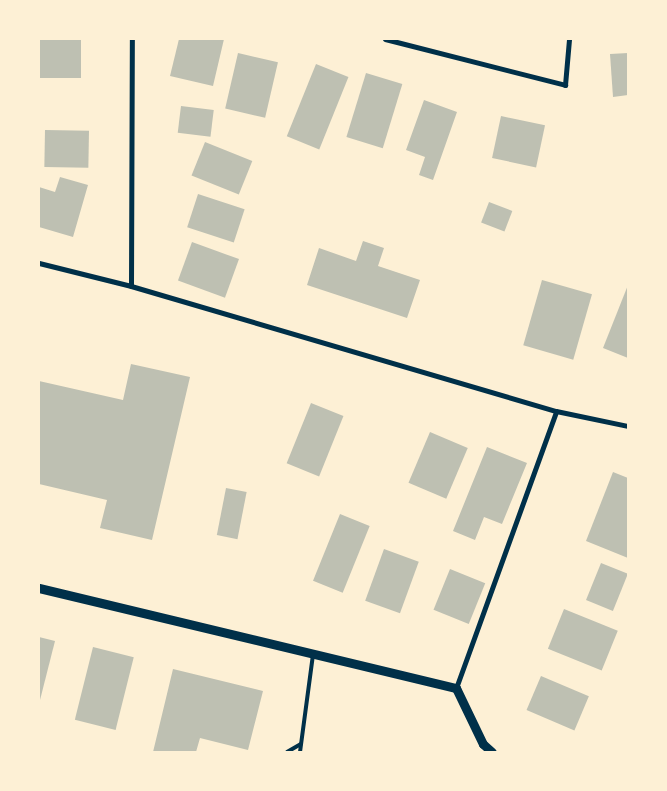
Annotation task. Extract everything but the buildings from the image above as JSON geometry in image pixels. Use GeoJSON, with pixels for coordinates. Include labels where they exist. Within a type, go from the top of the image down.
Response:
{"type":"FeatureCollection","features":[{"type":"Feature","properties":{"kind":"street"},"geometry":{"type":"LineString","coordinates":[[131,286],[132,39]]}},
{"type":"Feature","properties":{"kind":"street"},"geometry":{"type":"LineString","coordinates":[[385,39],[565,85],[570,41]]}},
{"type":"Feature","properties":{"kind":"street"},"geometry":{"type":"LineString","coordinates":[[39,263],[131,286],[556,412],[628,426]]}},
{"type":"Feature","properties":{"kind":"street"},"geometry":{"type":"LineString","coordinates":[[492,752],[483,744],[456,688],[556,412]]}},
{"type":"Feature","properties":{"kind":"street"},"geometry":{"type":"LineString","coordinates":[[39,588],[456,688]]}},
{"type":"Feature","properties":{"kind":"lane"},"geometry":{"type":"LineString","coordinates":[[300,752],[313,654]]}},
{"type":"Feature","properties":{"kind":"lane"},"geometry":{"type":"LineString","coordinates":[[287,752],[301,744]]}}]}
